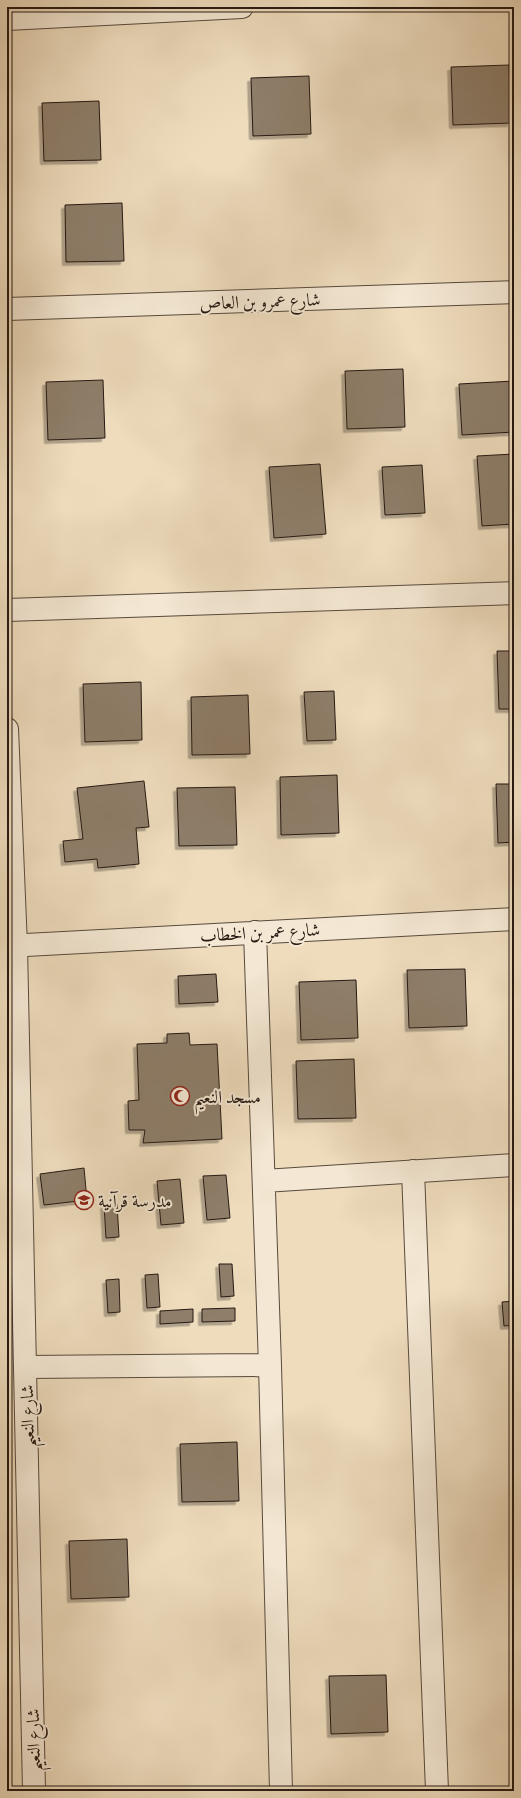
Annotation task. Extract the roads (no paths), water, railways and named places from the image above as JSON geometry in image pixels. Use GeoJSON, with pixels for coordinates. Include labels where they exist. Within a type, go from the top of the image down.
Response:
{"type":"FeatureCollection","features":[{"type":"Feature","properties":{"kind":"street"},"geometry":{"type":"LineString","coordinates":[[7,19],[242,7]]}},
{"type":"Feature","properties":{"kind":"street","name":"شارع عمرو بن العاص"},"geometry":{"type":"LineString","coordinates":[[7,309],[514,292]]}},
{"type":"Feature","properties":{"kind":"street"},"geometry":{"type":"LineString","coordinates":[[7,610],[514,593]]}},
{"type":"Feature","properties":{"kind":"street","name":"شارع النعيم"},"geometry":{"type":"LineString","coordinates":[[7,729],[11,946],[26,1367],[34,1791]]}},
{"type":"Feature","properties":{"kind":"street","name":"شارع عمر بن الخطاب"},"geometry":{"type":"LineString","coordinates":[[11,946],[514,919]]}},
{"type":"Feature","properties":{"kind":"street"},"geometry":{"type":"LineString","coordinates":[[255,932],[270,1364],[280,1791]]}},
{"type":"Feature","properties":{"kind":"street"},"geometry":{"type":"LineString","coordinates":[[264,1181],[514,1165]]}},
{"type":"Feature","properties":{"kind":"street"},"geometry":{"type":"LineString","coordinates":[[413,1171],[437,1791]]}},
{"type":"Feature","properties":{"kind":"street"},"geometry":{"type":"LineString","coordinates":[[26,1367],[270,1364]]}},
{"type":"Feature","properties":{"kind":"place","name":"مسجد النعيم"},"geometry":{"type":"Point","coordinates":[180,1096]}},
{"type":"Feature","properties":{"kind":"place","name":"مدرسة قرآنية"},"geometry":{"type":"Point","coordinates":[84,1200]}}]}
